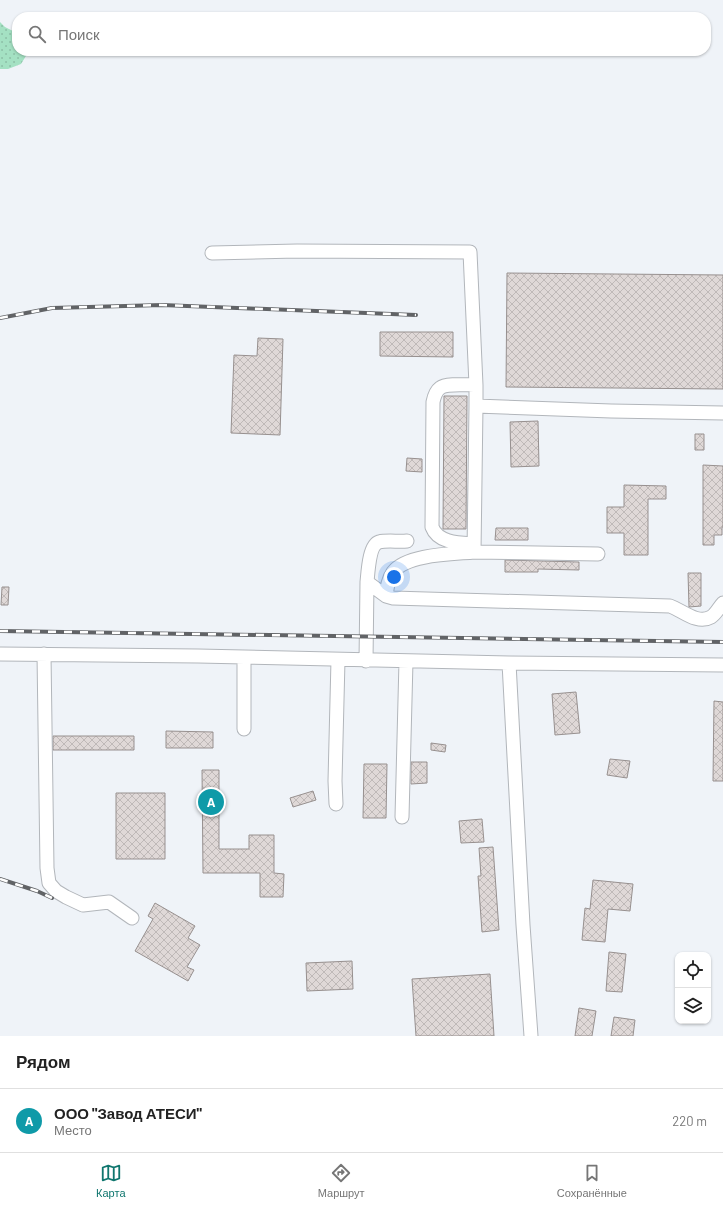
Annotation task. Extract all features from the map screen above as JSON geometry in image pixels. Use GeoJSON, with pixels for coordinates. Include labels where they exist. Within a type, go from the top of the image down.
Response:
{"type":"FeatureCollection","features":[{"type":"Feature","properties":{"kind":"street"},"geometry":{"type":"LineString","coordinates":[[212,253],[297,251],[470,252],[476,385],[474,548]]}},
{"type":"Feature","properties":{"kind":"street"},"geometry":{"type":"LineString","coordinates":[[476,385],[444,386],[439,388],[433,402],[432,527],[435,533],[447,541],[474,548],[598,554]]}},
{"type":"Feature","properties":{"kind":"street"},"geometry":{"type":"LineString","coordinates":[[476,406],[723,413]]}},
{"type":"Feature","properties":{"kind":"street"},"geometry":{"type":"LineString","coordinates":[[366,661],[367,582],[370,556],[374,544],[379,542],[407,542]]}},
{"type":"Feature","properties":{"kind":"street"},"geometry":{"type":"LineString","coordinates":[[386,596],[388,582],[394,571],[405,563],[424,557],[474,548]]}},
{"type":"Feature","properties":{"kind":"street"},"geometry":{"type":"LineString","coordinates":[[367,582],[386,596],[393,598],[670,606],[695,618],[703,619],[710,618],[723,603]]}},
{"type":"Feature","properties":{"kind":"street"},"geometry":{"type":"LineString","coordinates":[[0,654],[509,663],[723,664]]}},
{"type":"Feature","properties":{"kind":"street"},"geometry":{"type":"LineString","coordinates":[[44,654],[47,868],[49,883],[56,891],[83,905],[108,902],[132,918]]}},
{"type":"Feature","properties":{"kind":"street"},"geometry":{"type":"LineString","coordinates":[[244,658],[244,729]]}},
{"type":"Feature","properties":{"kind":"street"},"geometry":{"type":"LineString","coordinates":[[336,804],[335,781],[338,660]]}},
{"type":"Feature","properties":{"kind":"street"},"geometry":{"type":"LineString","coordinates":[[402,817],[406,661]]}},
{"type":"Feature","properties":{"kind":"street"},"geometry":{"type":"LineString","coordinates":[[509,663],[523,924],[531,1036]]}},
{"type":"Feature","properties":{"kind":"green space"},"geometry":{"type":"Polygon","coordinates":[[[0,22],[12,30],[12,56],[26,56],[21,64],[8,69],[0,69],[0,22]]]}},
{"type":"Feature","properties":{"kind":"building"},"geometry":{"type":"Polygon","coordinates":[[[507,273],[723,275],[723,389],[506,387],[507,273]]]}},
{"type":"Feature","properties":{"kind":"building"},"geometry":{"type":"Polygon","coordinates":[[[380,332],[453,332],[453,357],[380,356],[380,332]]]}},
{"type":"Feature","properties":{"kind":"building"},"geometry":{"type":"Polygon","coordinates":[[[258,338],[283,339],[280,435],[231,433],[234,355],[257,356],[258,338]]]}},
{"type":"Feature","properties":{"kind":"building"},"geometry":{"type":"Polygon","coordinates":[[[444,396],[467,396],[466,529],[443,529],[444,396]]]}},
{"type":"Feature","properties":{"kind":"building"},"geometry":{"type":"Polygon","coordinates":[[[538,421],[539,466],[511,467],[510,422],[538,421]]]}},
{"type":"Feature","properties":{"kind":"building"},"geometry":{"type":"Polygon","coordinates":[[[695,434],[704,434],[704,450],[695,450],[695,434]]]}},
{"type":"Feature","properties":{"kind":"building"},"geometry":{"type":"Polygon","coordinates":[[[407,458],[422,459],[422,472],[406,471],[407,458]]]}},
{"type":"Feature","properties":{"kind":"building"},"geometry":{"type":"Polygon","coordinates":[[[703,465],[723,466],[723,527],[722,535],[714,535],[714,545],[703,545],[703,465]]]}},
{"type":"Feature","properties":{"kind":"building"},"geometry":{"type":"Polygon","coordinates":[[[624,485],[666,486],[666,499],[648,499],[648,555],[624,555],[624,533],[607,533],[607,507],[624,507],[624,485]]]}},
{"type":"Feature","properties":{"kind":"building"},"geometry":{"type":"Polygon","coordinates":[[[496,528],[528,528],[528,540],[495,540],[496,528]]]}},
{"type":"Feature","properties":{"kind":"building"},"geometry":{"type":"Polygon","coordinates":[[[505,560],[579,562],[579,570],[538,569],[538,572],[505,572],[505,560]]]}},
{"type":"Feature","properties":{"kind":"building"},"geometry":{"type":"Polygon","coordinates":[[[688,573],[701,573],[701,606],[689,607],[688,573]]]}},
{"type":"Feature","properties":{"kind":"building"},"geometry":{"type":"Polygon","coordinates":[[[2,587],[9,587],[8,605],[1,605],[2,587]]]}},
{"type":"Feature","properties":{"kind":"building"},"geometry":{"type":"Polygon","coordinates":[[[576,692],[580,733],[555,735],[552,694],[576,692]]]}},
{"type":"Feature","properties":{"kind":"building"},"geometry":{"type":"Polygon","coordinates":[[[714,701],[723,702],[723,781],[713,781],[714,701]]]}},
{"type":"Feature","properties":{"kind":"building"},"geometry":{"type":"Polygon","coordinates":[[[166,731],[213,732],[213,748],[166,748],[166,731]]]}},
{"type":"Feature","properties":{"kind":"building"},"geometry":{"type":"Polygon","coordinates":[[[53,736],[134,736],[134,750],[53,750],[53,736]]]}},
{"type":"Feature","properties":{"kind":"building"},"geometry":{"type":"Polygon","coordinates":[[[431,743],[446,745],[445,752],[431,750],[431,743]]]}},
{"type":"Feature","properties":{"kind":"building"},"geometry":{"type":"Polygon","coordinates":[[[610,759],[630,761],[627,778],[607,775],[610,759]]]}},
{"type":"Feature","properties":{"kind":"building"},"geometry":{"type":"Polygon","coordinates":[[[411,762],[427,762],[427,783],[411,784],[411,762]]]}},
{"type":"Feature","properties":{"kind":"building"},"geometry":{"type":"Polygon","coordinates":[[[364,764],[387,764],[386,818],[363,818],[364,764]]]}},
{"type":"Feature","properties":{"kind":"building"},"geometry":{"type":"Polygon","coordinates":[[[202,770],[219,770],[219,849],[249,849],[249,835],[274,835],[274,873],[284,874],[283,897],[260,897],[260,873],[203,873],[202,770]]]}},
{"type":"Feature","properties":{"kind":"building"},"geometry":{"type":"Polygon","coordinates":[[[313,791],[316,800],[293,807],[290,798],[313,791]]]}},
{"type":"Feature","properties":{"kind":"building"},"geometry":{"type":"Polygon","coordinates":[[[116,793],[165,793],[165,859],[116,859],[116,793]]]}},
{"type":"Feature","properties":{"kind":"building"},"geometry":{"type":"Polygon","coordinates":[[[482,819],[484,842],[461,843],[459,821],[482,819]]]}},
{"type":"Feature","properties":{"kind":"building"},"geometry":{"type":"Polygon","coordinates":[[[493,847],[499,930],[482,932],[478,876],[481,876],[479,848],[493,847]]]}},
{"type":"Feature","properties":{"kind":"building"},"geometry":{"type":"Polygon","coordinates":[[[593,880],[633,884],[630,911],[608,909],[605,942],[582,940],[585,908],[590,909],[593,880]]]}},
{"type":"Feature","properties":{"kind":"building"},"geometry":{"type":"Polygon","coordinates":[[[155,903],[195,926],[188,938],[200,945],[187,967],[194,970],[188,981],[135,951],[153,919],[148,916],[155,903]]]}},
{"type":"Feature","properties":{"kind":"building"},"geometry":{"type":"Polygon","coordinates":[[[609,952],[626,954],[622,992],[606,991],[609,952]]]}},
{"type":"Feature","properties":{"kind":"building"},"geometry":{"type":"Polygon","coordinates":[[[352,961],[353,989],[307,991],[306,963],[352,961]]]}},
{"type":"Feature","properties":{"kind":"building"},"geometry":{"type":"Polygon","coordinates":[[[490,974],[494,1036],[416,1036],[412,979],[490,974]]]}},
{"type":"Feature","properties":{"kind":"building"},"geometry":{"type":"Polygon","coordinates":[[[579,1008],[596,1011],[592,1036],[575,1036],[579,1008]]]}},
{"type":"Feature","properties":{"kind":"building"},"geometry":{"type":"Polygon","coordinates":[[[614,1017],[635,1020],[633,1036],[611,1036],[614,1017]]]}},
{"type":"Feature","properties":{"kind":"railway"},"geometry":{"type":"LineString","coordinates":[[0,318],[52,308],[162,305],[416,315]]}},
{"type":"Feature","properties":{"kind":"railway"},"geometry":{"type":"LineString","coordinates":[[0,631],[723,642]]}},
{"type":"Feature","properties":{"kind":"railway"},"geometry":{"type":"LineString","coordinates":[[0,879],[37,891],[52,898]]}},
{"type":"Feature","properties":{"kind":"place","name":"ООО \"Завод АТЕСИ\""},"geometry":{"type":"Point","coordinates":[211,802]}}]}
